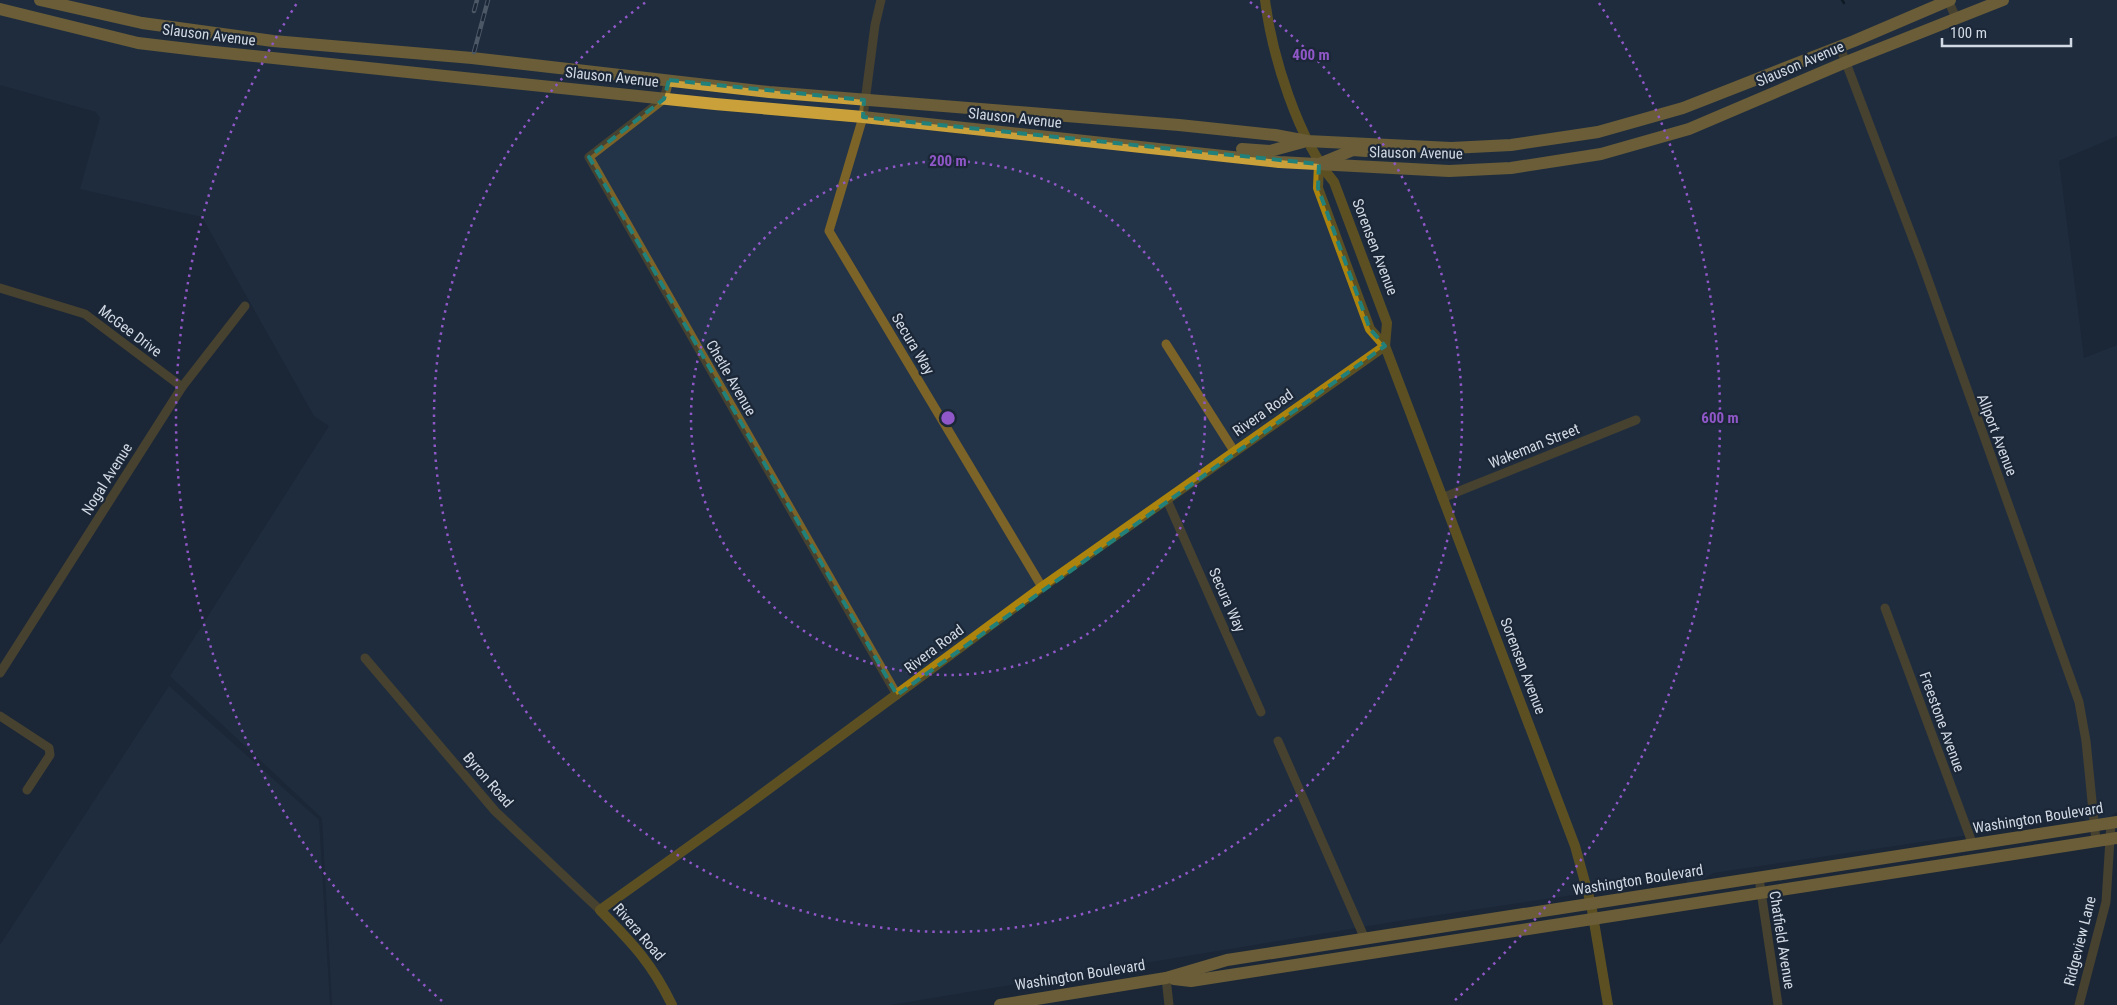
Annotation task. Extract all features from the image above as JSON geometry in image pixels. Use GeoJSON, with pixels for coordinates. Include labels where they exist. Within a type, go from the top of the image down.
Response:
{"type":"FeatureCollection","features":[{"type":"Feature","properties":{"kind":"main road","name":"Slauson Avenue"},"geometry":{"type":"LineString","coordinates":[[40,0],[142,23],[273,41],[355,47],[760,91],[1145,122],[1275,135],[1307,141],[1437,148],[1511,145],[1598,132],[1683,108],[1840,47],[1949,0]]}},
{"type":"Feature","properties":{"kind":"main road","name":"Slauson Avenue"},"geometry":{"type":"LineString","coordinates":[[0,9],[138,43],[268,58],[664,99],[863,117],[1279,162],[1449,171],[1511,168],[1601,154],[1689,129],[1846,62],[2003,0]]}},
{"type":"Feature","properties":{"kind":"main road"},"geometry":{"type":"LineString","coordinates":[[268,58],[273,41]]}},
{"type":"Feature","properties":{"kind":"main road"},"geometry":{"type":"LineString","coordinates":[[352,66],[355,47]]}},
{"type":"Feature","properties":{"kind":"main road"},"geometry":{"type":"LineString","coordinates":[[1206,153],[1212,148],[1270,151],[1307,141]]}},
{"type":"Feature","properties":{"kind":"main road"},"geometry":{"type":"LineString","coordinates":[[1319,164],[1353,150],[1424,154],[1437,148]]}},
{"type":"Feature","properties":{"kind":"main road","name":"Washington Boulevard"},"geometry":{"type":"LineString","coordinates":[[1000,1005],[1166,978],[1227,960],[2114,822]]}},
{"type":"Feature","properties":{"kind":"main road","name":"Washington Boulevard"},"geometry":{"type":"LineString","coordinates":[[1166,978],[1191,981],[2114,838]]}},
{"type":"Feature","properties":{"kind":"street","name":"Secura Way"},"geometry":{"type":"LineString","coordinates":[[882,0],[874,25],[863,117],[829,231],[1042,588]]}},
{"type":"Feature","properties":{"kind":"street","name":"Sorensen Avenue"},"geometry":{"type":"LineString","coordinates":[[1265,0],[1271,34],[1282,75],[1307,141],[1319,164],[1334,182],[1387,323],[1385,346]]}},
{"type":"Feature","properties":{"kind":"street"},"geometry":{"type":"LineString","coordinates":[[1949,0],[1956,18]]}},
{"type":"Feature","properties":{"kind":"street","name":"Allport Avenue"},"geometry":{"type":"LineString","coordinates":[[1840,47],[1921,260],[2079,702],[2086,741],[2096,841]]}},
{"type":"Feature","properties":{"kind":"street"},"geometry":{"type":"LineString","coordinates":[[664,99],[669,80]]}},
{"type":"Feature","properties":{"kind":"street","name":"Chetle Avenue"},"geometry":{"type":"LineString","coordinates":[[664,99],[589,157],[898,695]]}},
{"type":"Feature","properties":{"kind":"street","name":"Sorensen Avenue"},"geometry":{"type":"LineString","coordinates":[[1319,164],[1318,188],[1370,329],[1385,346],[1573,839],[1591,904],[1608,1005]]}},
{"type":"Feature","properties":{"kind":"street","name":"McGee Drive"},"geometry":{"type":"LineString","coordinates":[[0,288],[85,314],[182,387]]}},
{"type":"Feature","properties":{"kind":"street","name":"Nogal Avenue"},"geometry":{"type":"LineString","coordinates":[[0,672],[182,387],[245,306]]}},
{"type":"Feature","properties":{"kind":"street"},"geometry":{"type":"LineString","coordinates":[[1166,344],[1234,451]]}},
{"type":"Feature","properties":{"kind":"street","name":"Rivera Road"},"geometry":{"type":"LineString","coordinates":[[672,1005],[660,979],[642,954],[600,910],[898,695],[1042,588],[1385,346]]}},
{"type":"Feature","properties":{"kind":"street","name":"Wakeman Street"},"geometry":{"type":"LineString","coordinates":[[1442,498],[1636,420]]}},
{"type":"Feature","properties":{"kind":"street","name":"Secura Way"},"geometry":{"type":"LineString","coordinates":[[1167,500],[1261,712]]}},
{"type":"Feature","properties":{"kind":"street","name":"Freestone Avenue"},"geometry":{"type":"LineString","coordinates":[[1885,608],[1972,845]]}},
{"type":"Feature","properties":{"kind":"street","name":"Byron Road"},"geometry":{"type":"LineString","coordinates":[[365,658],[495,811],[600,910]]}},
{"type":"Feature","properties":{"kind":"street"},"geometry":{"type":"LineString","coordinates":[[0,716],[49,748],[50,755],[27,790]]}},
{"type":"Feature","properties":{"kind":"street"},"geometry":{"type":"LineString","coordinates":[[1278,742],[1365,939]]}},
{"type":"Feature","properties":{"kind":"street","name":"Ridgeview Lane"},"geometry":{"type":"LineString","coordinates":[[2079,1005],[2106,902],[2114,838],[2114,822]]}},
{"type":"Feature","properties":{"kind":"street","name":"Chatfield Avenue"},"geometry":{"type":"LineString","coordinates":[[1759,878],[1778,1005]]}},
{"type":"Feature","properties":{"kind":"street"},"geometry":{"type":"LineString","coordinates":[[1166,978],[1168,1005]]}},
{"type":"Feature","properties":{"kind":"highlighted area"},"geometry":{"type":"Polygon","coordinates":[[[669,80],[864,100],[863,117],[1319,164],[1318,188],[1370,329],[1385,346],[897,695],[589,157],[664,99],[669,80]]]}},
{"type":"Feature","properties":{"kind":"shaded area"},"geometry":{"type":"Polygon","coordinates":[[[0,0],[2117,0],[2117,136],[2059,161],[2084,358],[2117,345],[2117,812],[2095,826],[2079,816],[1982,833],[1713,873],[1688,889],[1687,878],[1411,919],[890,1005],[332,1005],[322,818],[170,676],[329,426],[314,416],[202,217],[80,189],[100,118],[96,112],[0,85],[0,0]]]}},
{"type":"Feature","properties":{"kind":"shaded area"},"geometry":{"type":"Polygon","coordinates":[[[169,686],[319,820],[330,1005],[0,1005],[0,945],[169,686]]]}},
{"type":"Feature","properties":{"kind":"railway"},"geometry":{"type":"LineString","coordinates":[[474,11],[477,0]]}},
{"type":"Feature","properties":{"kind":"railway"},"geometry":{"type":"LineString","coordinates":[[474,52],[488,0]]}}]}
